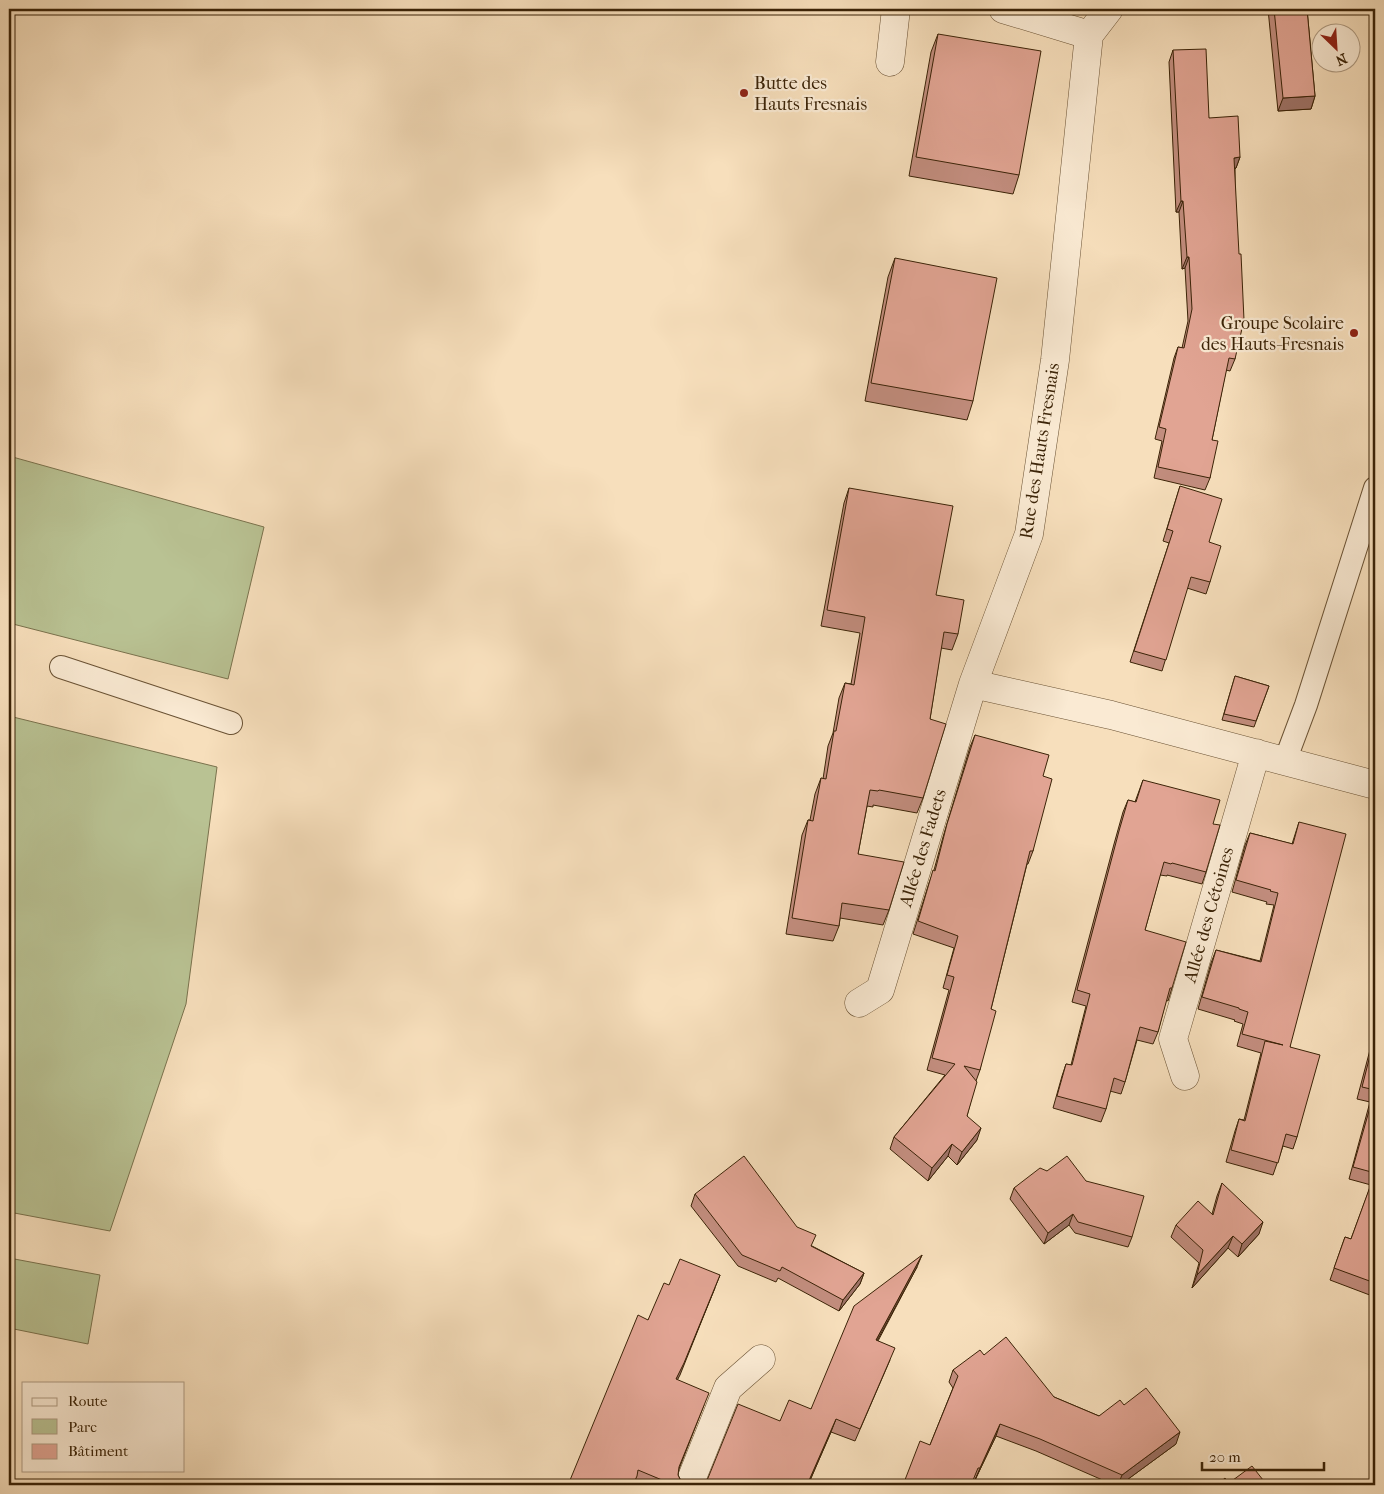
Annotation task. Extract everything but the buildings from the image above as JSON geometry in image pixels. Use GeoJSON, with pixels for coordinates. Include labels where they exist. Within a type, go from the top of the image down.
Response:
{"type":"FeatureCollection","features":[{"type":"Feature","properties":{"kind":"street"},"geometry":{"type":"LineString","coordinates":[[890,62],[896,9]]}},
{"type":"Feature","properties":{"kind":"street"},"geometry":{"type":"LineString","coordinates":[[1003,9],[1089,35],[1109,9]]}},
{"type":"Feature","properties":{"kind":"street","name":"Rue des Hauts Fresnais"},"geometry":{"type":"LineString","coordinates":[[972,684],[1029,534],[1055,360],[1089,35]]}},
{"type":"Feature","properties":{"kind":"street"},"geometry":{"type":"LineString","coordinates":[[972,684],[1111,715],[1375,785]]}},
{"type":"Feature","properties":{"kind":"street","name":"Allée des Fadets"},"geometry":{"type":"LineString","coordinates":[[859,1003],[880,990],[972,684]]}},
{"type":"Feature","properties":{"kind":"street","name":"Allée des Cétoines"},"geometry":{"type":"LineString","coordinates":[[1185,1076],[1173,1039],[1256,753]]}},
{"type":"Feature","properties":{"kind":"street"},"geometry":{"type":"LineString","coordinates":[[689,1485],[728,1388],[760,1359]]}},
{"type":"Feature","properties":{"kind":"lane"},"geometry":{"type":"LineString","coordinates":[[1285,761],[1306,705],[1375,488]]}},
{"type":"Feature","properties":{"kind":"lane"},"geometry":{"type":"LineString","coordinates":[[61,667],[231,723]]}},
{"type":"Feature","properties":{"kind":"green space"},"geometry":{"type":"Polygon","coordinates":[[[9,456],[264,527],[228,679],[9,623],[9,456]]]}},
{"type":"Feature","properties":{"kind":"green space"},"geometry":{"type":"Polygon","coordinates":[[[9,716],[217,767],[186,1004],[110,1231],[9,1212],[9,716]]]}},
{"type":"Feature","properties":{"kind":"green space"},"geometry":{"type":"Polygon","coordinates":[[[9,1258],[100,1275],[88,1344],[9,1328],[9,1258]]]}},
{"type":"Feature","properties":{"kind":"place","name":"Butte des Hauts Fresnais"},"geometry":{"type":"Point","coordinates":[744,93]}},
{"type":"Feature","properties":{"kind":"place","name":"Groupe Scolaire des Hauts-Fresnais"},"geometry":{"type":"Point","coordinates":[1354,333]}}]}
